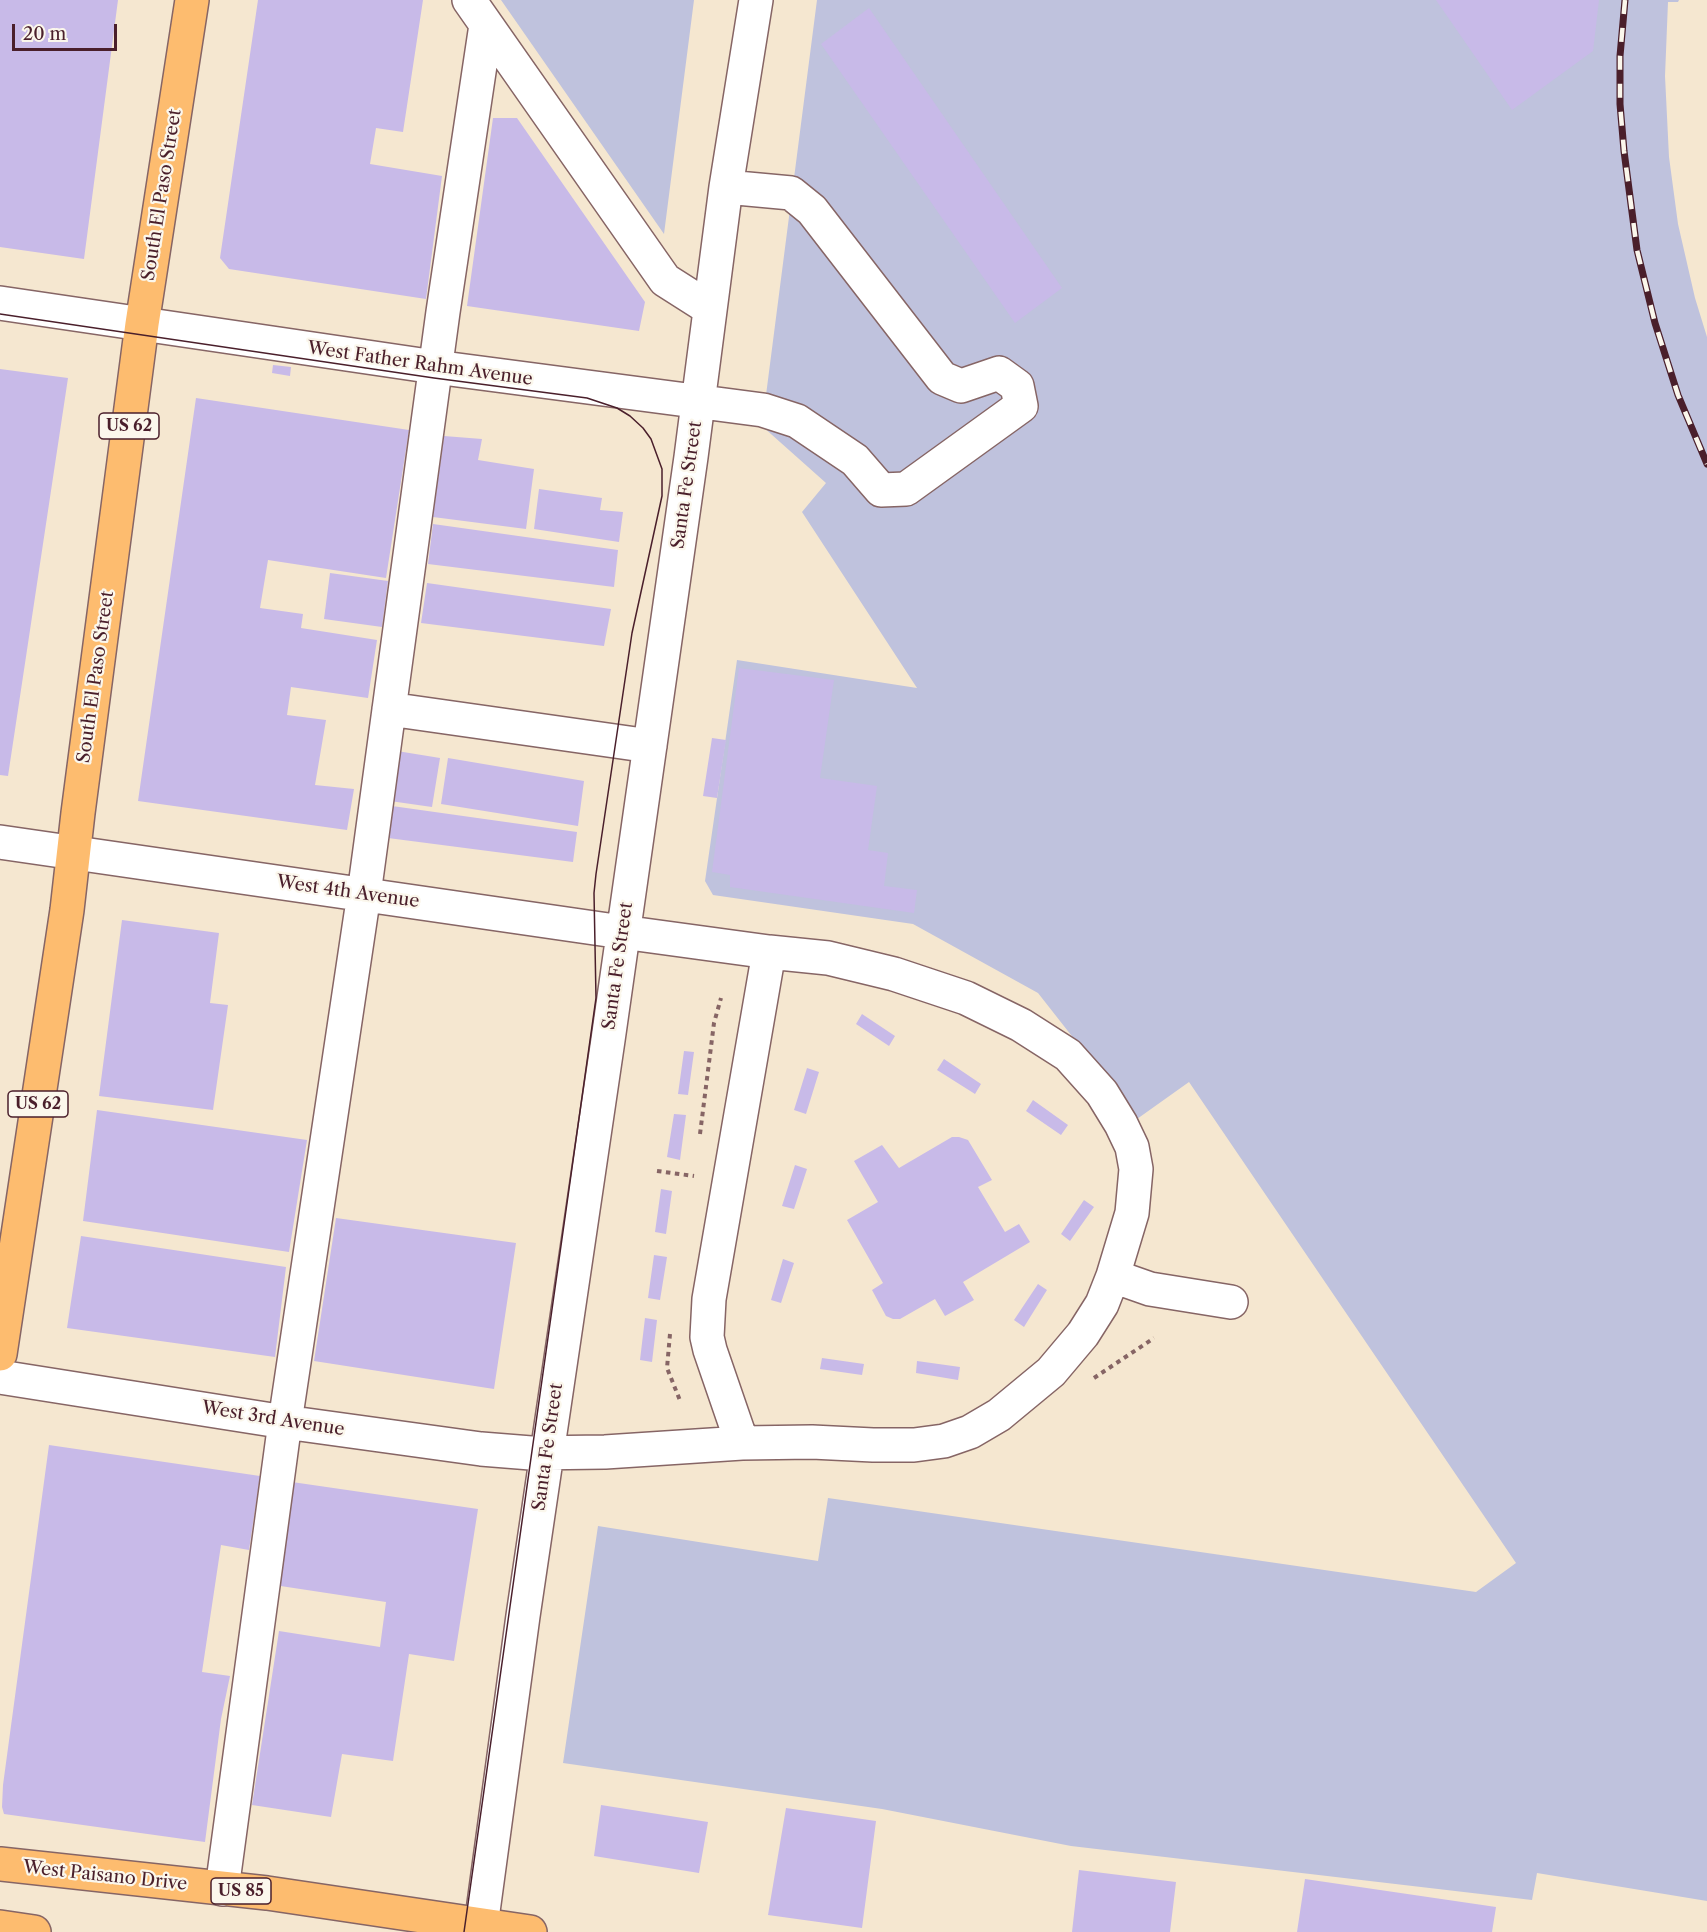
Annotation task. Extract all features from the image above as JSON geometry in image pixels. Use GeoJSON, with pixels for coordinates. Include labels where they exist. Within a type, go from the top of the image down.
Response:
{"type":"FeatureCollection","features":[{"type":"Feature","properties":{"kind":"main road","name":"South El Paso Street"},"geometry":{"type":"LineString","coordinates":[[0,1354],[67,910],[142,324],[192,0]]}},
{"type":"Feature","properties":{"kind":"main road","name":"West Paisano Drive"},"geometry":{"type":"LineString","coordinates":[[0,1864],[267,1893],[480,1929],[530,1932]]}},
{"type":"Feature","properties":{"kind":"main road"},"geometry":{"type":"LineString","coordinates":[[0,1927],[34,1932]]}},
{"type":"Feature","properties":{"kind":"street","name":"Santa Fe Street"},"geometry":{"type":"LineString","coordinates":[[480,1929],[650,746],[726,187],[756,0]]}},
{"type":"Feature","properties":{"kind":"street"},"geometry":{"type":"LineString","coordinates":[[478,13],[665,280],[709,308]]}},
{"type":"Feature","properties":{"kind":"street"},"geometry":{"type":"LineString","coordinates":[[222,1889],[285,1422],[364,894],[435,367],[478,13]]}},
{"type":"Feature","properties":{"kind":"street","name":"West Father Rahm Avenue"},"geometry":{"type":"LineString","coordinates":[[0,303],[435,367],[763,410],[796,421],[855,460],[881,490],[906,489],[1021,406],[1017,386],[999,373],[961,386],[942,378],[812,210],[791,193],[726,187]]}},
{"type":"Feature","properties":{"kind":"street"},"geometry":{"type":"LineString","coordinates":[[389,709],[650,746]]}},
{"type":"Feature","properties":{"kind":"street","name":"West 4th Avenue"},"geometry":{"type":"LineString","coordinates":[[0,842],[622,932],[828,958],[894,974],[966,998],[1020,1025],[1068,1055],[1102,1093],[1121,1124],[1131,1147],[1136,1169],[1132,1213],[1113,1276]]}},
{"type":"Feature","properties":{"kind":"street"},"geometry":{"type":"LineString","coordinates":[[742,1443],[707,1337],[709,1299],[769,952]]}},
{"type":"Feature","properties":{"kind":"street"},"geometry":{"type":"LineString","coordinates":[[1113,1276],[1150,1289],[1231,1302]]}},
{"type":"Feature","properties":{"kind":"street","name":"West 3rd Avenue"},"geometry":{"type":"LineString","coordinates":[[0,1377],[285,1422],[481,1449],[547,1454],[742,1443],[914,1444],[944,1441],[970,1432],[999,1415],[1051,1372],[1083,1334],[1102,1304],[1113,1276]]}},
{"type":"Feature","properties":{"kind":"path"},"geometry":{"type":"LineString","coordinates":[[657,1171],[694,1176]]}},
{"type":"Feature","properties":{"kind":"path"},"geometry":{"type":"LineString","coordinates":[[1094,1378],[1154,1338]]}},
{"type":"Feature","properties":{"kind":"shaded area"},"geometry":{"type":"Polygon","coordinates":[[[501,0],[694,0],[664,234],[501,0]]]}},
{"type":"Feature","properties":{"kind":"shaded area"},"geometry":{"type":"Polygon","coordinates":[[[817,0],[1679,0],[1668,2],[1665,76],[1669,157],[1678,224],[1695,298],[1707,337],[1707,1901],[1537,1873],[1532,1900],[1071,1846],[882,1809],[563,1763],[598,1526],[818,1561],[828,1498],[1476,1592],[1516,1563],[1189,1082],[1137,1119],[1038,993],[913,924],[713,895],[705,881],[737,660],[917,688],[802,512],[826,483],[762,426],[817,0]]]}},
{"type":"Feature","properties":{"kind":"building"},"geometry":{"type":"Polygon","coordinates":[[[0,0],[118,0],[84,259],[0,247],[0,0]]]}},
{"type":"Feature","properties":{"kind":"building"},"geometry":{"type":"Polygon","coordinates":[[[258,0],[423,0],[403,132],[376,128],[370,164],[442,176],[426,299],[229,269],[220,258],[258,0]]]}},
{"type":"Feature","properties":{"kind":"building"},"geometry":{"type":"Polygon","coordinates":[[[1436,0],[1599,0],[1593,51],[1512,110],[1436,0]]]}},
{"type":"Feature","properties":{"kind":"building"},"geometry":{"type":"Polygon","coordinates":[[[869,8],[1062,288],[1015,323],[821,44],[869,8]]]}},
{"type":"Feature","properties":{"kind":"building"},"geometry":{"type":"Polygon","coordinates":[[[493,118],[517,118],[645,302],[639,331],[467,306],[493,118]]]}},
{"type":"Feature","properties":{"kind":"building"},"geometry":{"type":"Polygon","coordinates":[[[273,365],[291,367],[290,376],[272,373],[273,365]]]}},
{"type":"Feature","properties":{"kind":"building"},"geometry":{"type":"Polygon","coordinates":[[[0,369],[68,378],[8,776],[0,775],[0,369]]]}},
{"type":"Feature","properties":{"kind":"building"},"geometry":{"type":"Polygon","coordinates":[[[196,398],[409,430],[386,578],[268,560],[260,608],[303,614],[301,628],[377,640],[368,698],[291,687],[287,715],[326,720],[315,785],[354,789],[347,830],[138,801],[196,398]]]}},
{"type":"Feature","properties":{"kind":"building"},"geometry":{"type":"Polygon","coordinates":[[[444,436],[482,439],[478,460],[534,469],[526,529],[433,517],[444,436]]]}},
{"type":"Feature","properties":{"kind":"building"},"geometry":{"type":"Polygon","coordinates":[[[539,489],[602,498],[600,510],[623,512],[619,542],[534,529],[539,489]]]}},
{"type":"Feature","properties":{"kind":"building"},"geometry":{"type":"Polygon","coordinates":[[[433,524],[618,550],[614,587],[428,564],[433,524]]]}},
{"type":"Feature","properties":{"kind":"building"},"geometry":{"type":"Polygon","coordinates":[[[330,573],[388,581],[382,627],[324,619],[330,573]]]}},
{"type":"Feature","properties":{"kind":"building"},"geometry":{"type":"Polygon","coordinates":[[[427,583],[611,609],[604,646],[421,623],[427,583]]]}},
{"type":"Feature","properties":{"kind":"building"},"geometry":{"type":"Polygon","coordinates":[[[739,668],[834,680],[820,778],[877,786],[868,850],[888,853],[884,886],[917,890],[914,913],[730,887],[730,875],[712,872],[739,668]]]}},
{"type":"Feature","properties":{"kind":"building"},"geometry":{"type":"Polygon","coordinates":[[[712,738],[726,740],[717,798],[703,796],[712,738]]]}},
{"type":"Feature","properties":{"kind":"building"},"geometry":{"type":"Polygon","coordinates":[[[397,751],[440,758],[432,807],[390,801],[397,751]]]}},
{"type":"Feature","properties":{"kind":"building"},"geometry":{"type":"Polygon","coordinates":[[[448,758],[584,781],[578,826],[441,804],[448,758]]]}},
{"type":"Feature","properties":{"kind":"building"},"geometry":{"type":"Polygon","coordinates":[[[392,806],[577,832],[573,862],[388,838],[392,806]]]}},
{"type":"Feature","properties":{"kind":"building"},"geometry":{"type":"Polygon","coordinates":[[[122,920],[219,933],[210,1003],[228,1005],[213,1110],[99,1096],[122,920]]]}},
{"type":"Feature","properties":{"kind":"building"},"geometry":{"type":"Polygon","coordinates":[[[862,1014],[895,1036],[889,1046],[856,1024],[862,1014]]]}},
{"type":"Feature","properties":{"kind":"building"},"geometry":{"type":"Polygon","coordinates":[[[684,1051],[694,1052],[688,1095],[678,1094],[684,1051]]]}},
{"type":"Feature","properties":{"kind":"building"},"geometry":{"type":"Polygon","coordinates":[[[944,1059],[981,1084],[975,1094],[937,1070],[944,1059]]]}},
{"type":"Feature","properties":{"kind":"building"},"geometry":{"type":"Polygon","coordinates":[[[807,1068],[819,1072],[806,1114],[794,1110],[807,1068]]]}},
{"type":"Feature","properties":{"kind":"building"},"geometry":{"type":"Polygon","coordinates":[[[1033,1100],[1068,1125],[1061,1135],[1026,1111],[1033,1100]]]}},
{"type":"Feature","properties":{"kind":"building"},"geometry":{"type":"Polygon","coordinates":[[[97,1110],[307,1140],[289,1252],[83,1221],[97,1110]]]}},
{"type":"Feature","properties":{"kind":"building"},"geometry":{"type":"Polygon","coordinates":[[[674,1114],[686,1115],[680,1160],[667,1157],[674,1114]]]}},
{"type":"Feature","properties":{"kind":"building"},"geometry":{"type":"Polygon","coordinates":[[[952,1137],[968,1140],[992,1180],[978,1187],[1005,1232],[1019,1224],[1030,1242],[963,1282],[974,1300],[945,1316],[935,1299],[900,1319],[893,1319],[886,1316],[872,1290],[883,1283],[847,1220],[878,1202],[854,1161],[882,1145],[899,1168],[952,1137]]]}},
{"type":"Feature","properties":{"kind":"building"},"geometry":{"type":"Polygon","coordinates":[[[795,1165],[807,1169],[794,1209],[782,1206],[795,1165]]]}},
{"type":"Feature","properties":{"kind":"building"},"geometry":{"type":"Polygon","coordinates":[[[661,1189],[672,1191],[666,1234],[655,1232],[661,1189]]]}},
{"type":"Feature","properties":{"kind":"building"},"geometry":{"type":"Polygon","coordinates":[[[1084,1200],[1094,1207],[1070,1241],[1061,1234],[1084,1200]]]}},
{"type":"Feature","properties":{"kind":"building"},"geometry":{"type":"Polygon","coordinates":[[[336,1218],[516,1243],[494,1389],[314,1361],[336,1218]]]}},
{"type":"Feature","properties":{"kind":"building"},"geometry":{"type":"Polygon","coordinates":[[[81,1236],[286,1267],[275,1357],[67,1328],[81,1236]]]}},
{"type":"Feature","properties":{"kind":"building"},"geometry":{"type":"Polygon","coordinates":[[[654,1255],[667,1257],[660,1300],[648,1298],[654,1255]]]}},
{"type":"Feature","properties":{"kind":"building"},"geometry":{"type":"Polygon","coordinates":[[[783,1259],[794,1263],[781,1303],[771,1300],[783,1259]]]}},
{"type":"Feature","properties":{"kind":"building"},"geometry":{"type":"Polygon","coordinates":[[[1038,1284],[1047,1290],[1024,1327],[1014,1320],[1038,1284]]]}},
{"type":"Feature","properties":{"kind":"building"},"geometry":{"type":"Polygon","coordinates":[[[645,1318],[657,1320],[652,1362],[640,1360],[645,1318]]]}},
{"type":"Feature","properties":{"kind":"building"},"geometry":{"type":"Polygon","coordinates":[[[822,1358],[864,1364],[862,1375],[820,1369],[822,1358]]]}},
{"type":"Feature","properties":{"kind":"building"},"geometry":{"type":"Polygon","coordinates":[[[917,1361],[960,1367],[958,1380],[916,1373],[917,1361]]]}},
{"type":"Feature","properties":{"kind":"building"},"geometry":{"type":"Polygon","coordinates":[[[49,1445],[260,1476],[249,1550],[221,1545],[202,1672],[230,1676],[221,1719],[205,1842],[4,1814],[3,1785],[49,1445]]]}},
{"type":"Feature","properties":{"kind":"building"},"geometry":{"type":"Polygon","coordinates":[[[292,1482],[478,1509],[454,1661],[409,1654],[393,1761],[342,1754],[331,1817],[252,1805],[279,1631],[380,1647],[386,1602],[274,1585],[292,1482]]]}},
{"type":"Feature","properties":{"kind":"building"},"geometry":{"type":"Polygon","coordinates":[[[601,1805],[708,1822],[699,1873],[594,1856],[601,1805]]]}},
{"type":"Feature","properties":{"kind":"building"},"geometry":{"type":"Polygon","coordinates":[[[786,1808],[876,1821],[862,1928],[768,1915],[786,1808]]]}},
{"type":"Feature","properties":{"kind":"building"},"geometry":{"type":"Polygon","coordinates":[[[1079,1870],[1176,1882],[1170,1932],[1072,1932],[1079,1870]]]}},
{"type":"Feature","properties":{"kind":"building"},"geometry":{"type":"Polygon","coordinates":[[[1305,1879],[1496,1907],[1492,1932],[1297,1932],[1305,1879]]]}},
{"type":"Feature","properties":{"kind":"tram line"},"geometry":{"type":"LineString","coordinates":[[0,314],[434,378],[587,398],[617,408],[643,428],[651,439],[662,469],[662,496],[632,633],[596,874],[594,893],[596,998],[464,1932]]}},
{"type":"Feature","properties":{"kind":"railway"},"geometry":{"type":"LineString","coordinates":[[1625,0],[1620,56],[1620,104],[1637,250],[1655,323],[1678,395],[1707,464]]}}]}
